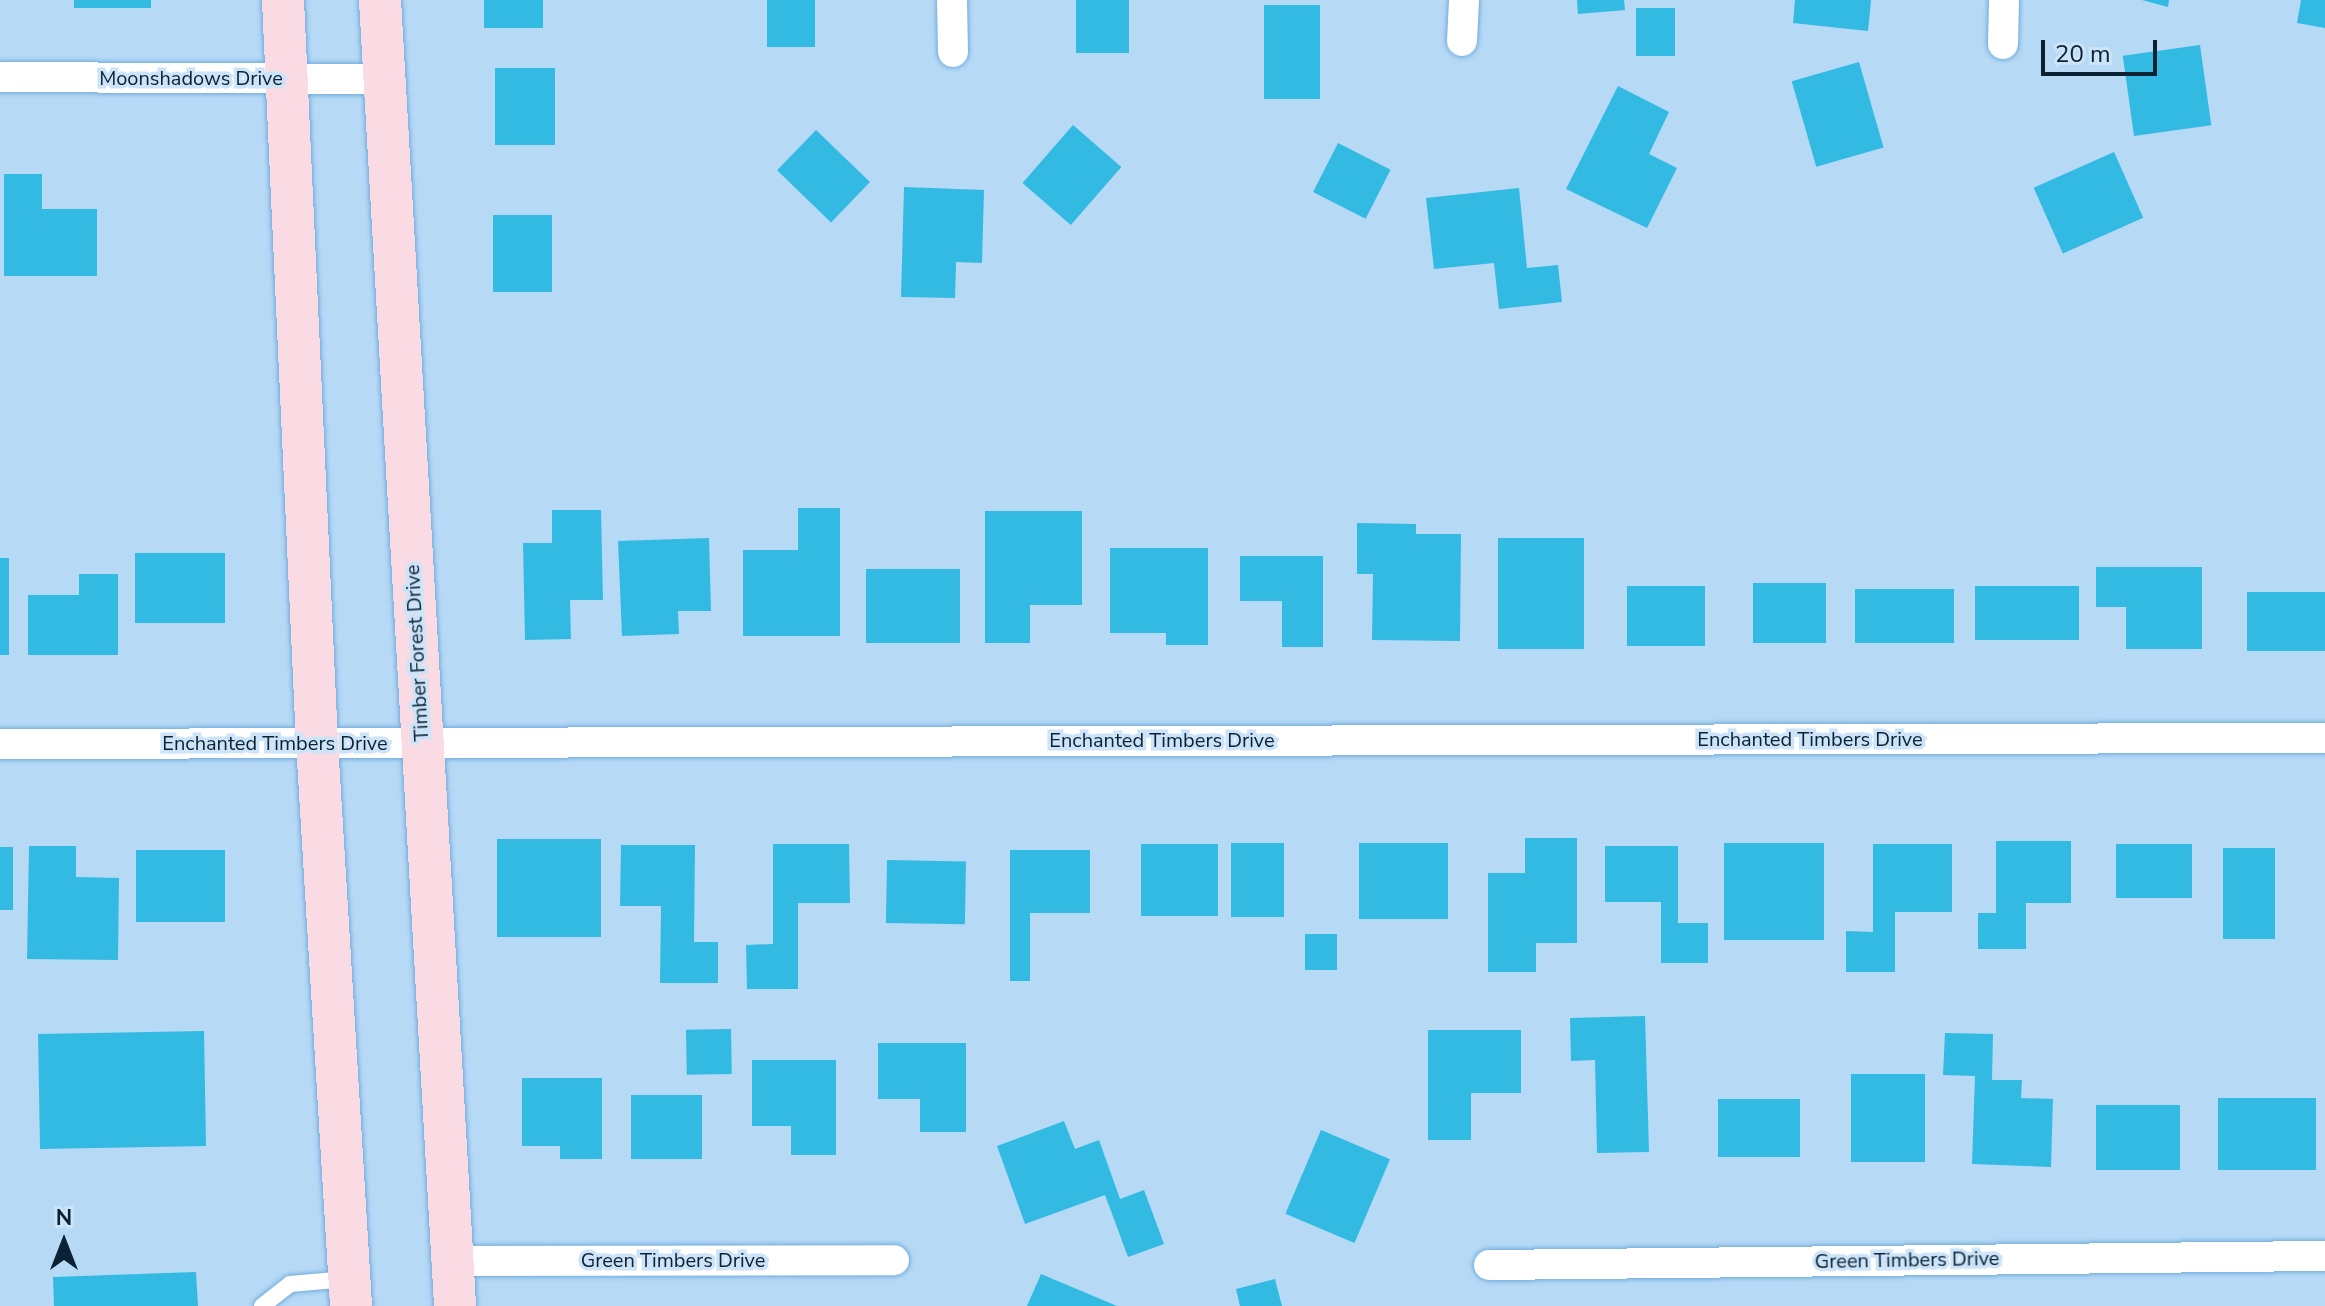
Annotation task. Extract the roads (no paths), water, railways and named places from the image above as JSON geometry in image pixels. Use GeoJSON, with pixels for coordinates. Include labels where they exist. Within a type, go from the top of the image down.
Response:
{"type":"FeatureCollection","features":[{"type":"Feature","properties":{"kind":"street"},"geometry":{"type":"LineString","coordinates":[[283,0],[317,743],[350,1292]]}},
{"type":"Feature","properties":{"kind":"street","name":"Timber Forest Drive"},"geometry":{"type":"LineString","coordinates":[[380,0],[455,1306]]}},
{"type":"Feature","properties":{"kind":"street"},"geometry":{"type":"LineString","coordinates":[[952,0],[953,52]]}},
{"type":"Feature","properties":{"kind":"street"},"geometry":{"type":"LineString","coordinates":[[1462,41],[1464,0]]}},
{"type":"Feature","properties":{"kind":"street"},"geometry":{"type":"LineString","coordinates":[[2003,44],[2004,0]]}},
{"type":"Feature","properties":{"kind":"street","name":"Moonshadows Drive"},"geometry":{"type":"LineString","coordinates":[[0,77],[383,79]]}},
{"type":"Feature","properties":{"kind":"street","name":"Enchanted Timbers Drive"},"geometry":{"type":"LineString","coordinates":[[0,744],[2325,738]]}},
{"type":"Feature","properties":{"kind":"street","name":"Green Timbers Drive"},"geometry":{"type":"LineString","coordinates":[[1489,1265],[2325,1256]]}},
{"type":"Feature","properties":{"kind":"street","name":"Green Timbers Drive"},"geometry":{"type":"LineString","coordinates":[[452,1261],[894,1260]]}},
{"type":"Feature","properties":{"kind":"lane"},"geometry":{"type":"LineString","coordinates":[[262,1306],[290,1284],[350,1292]]}}]}
